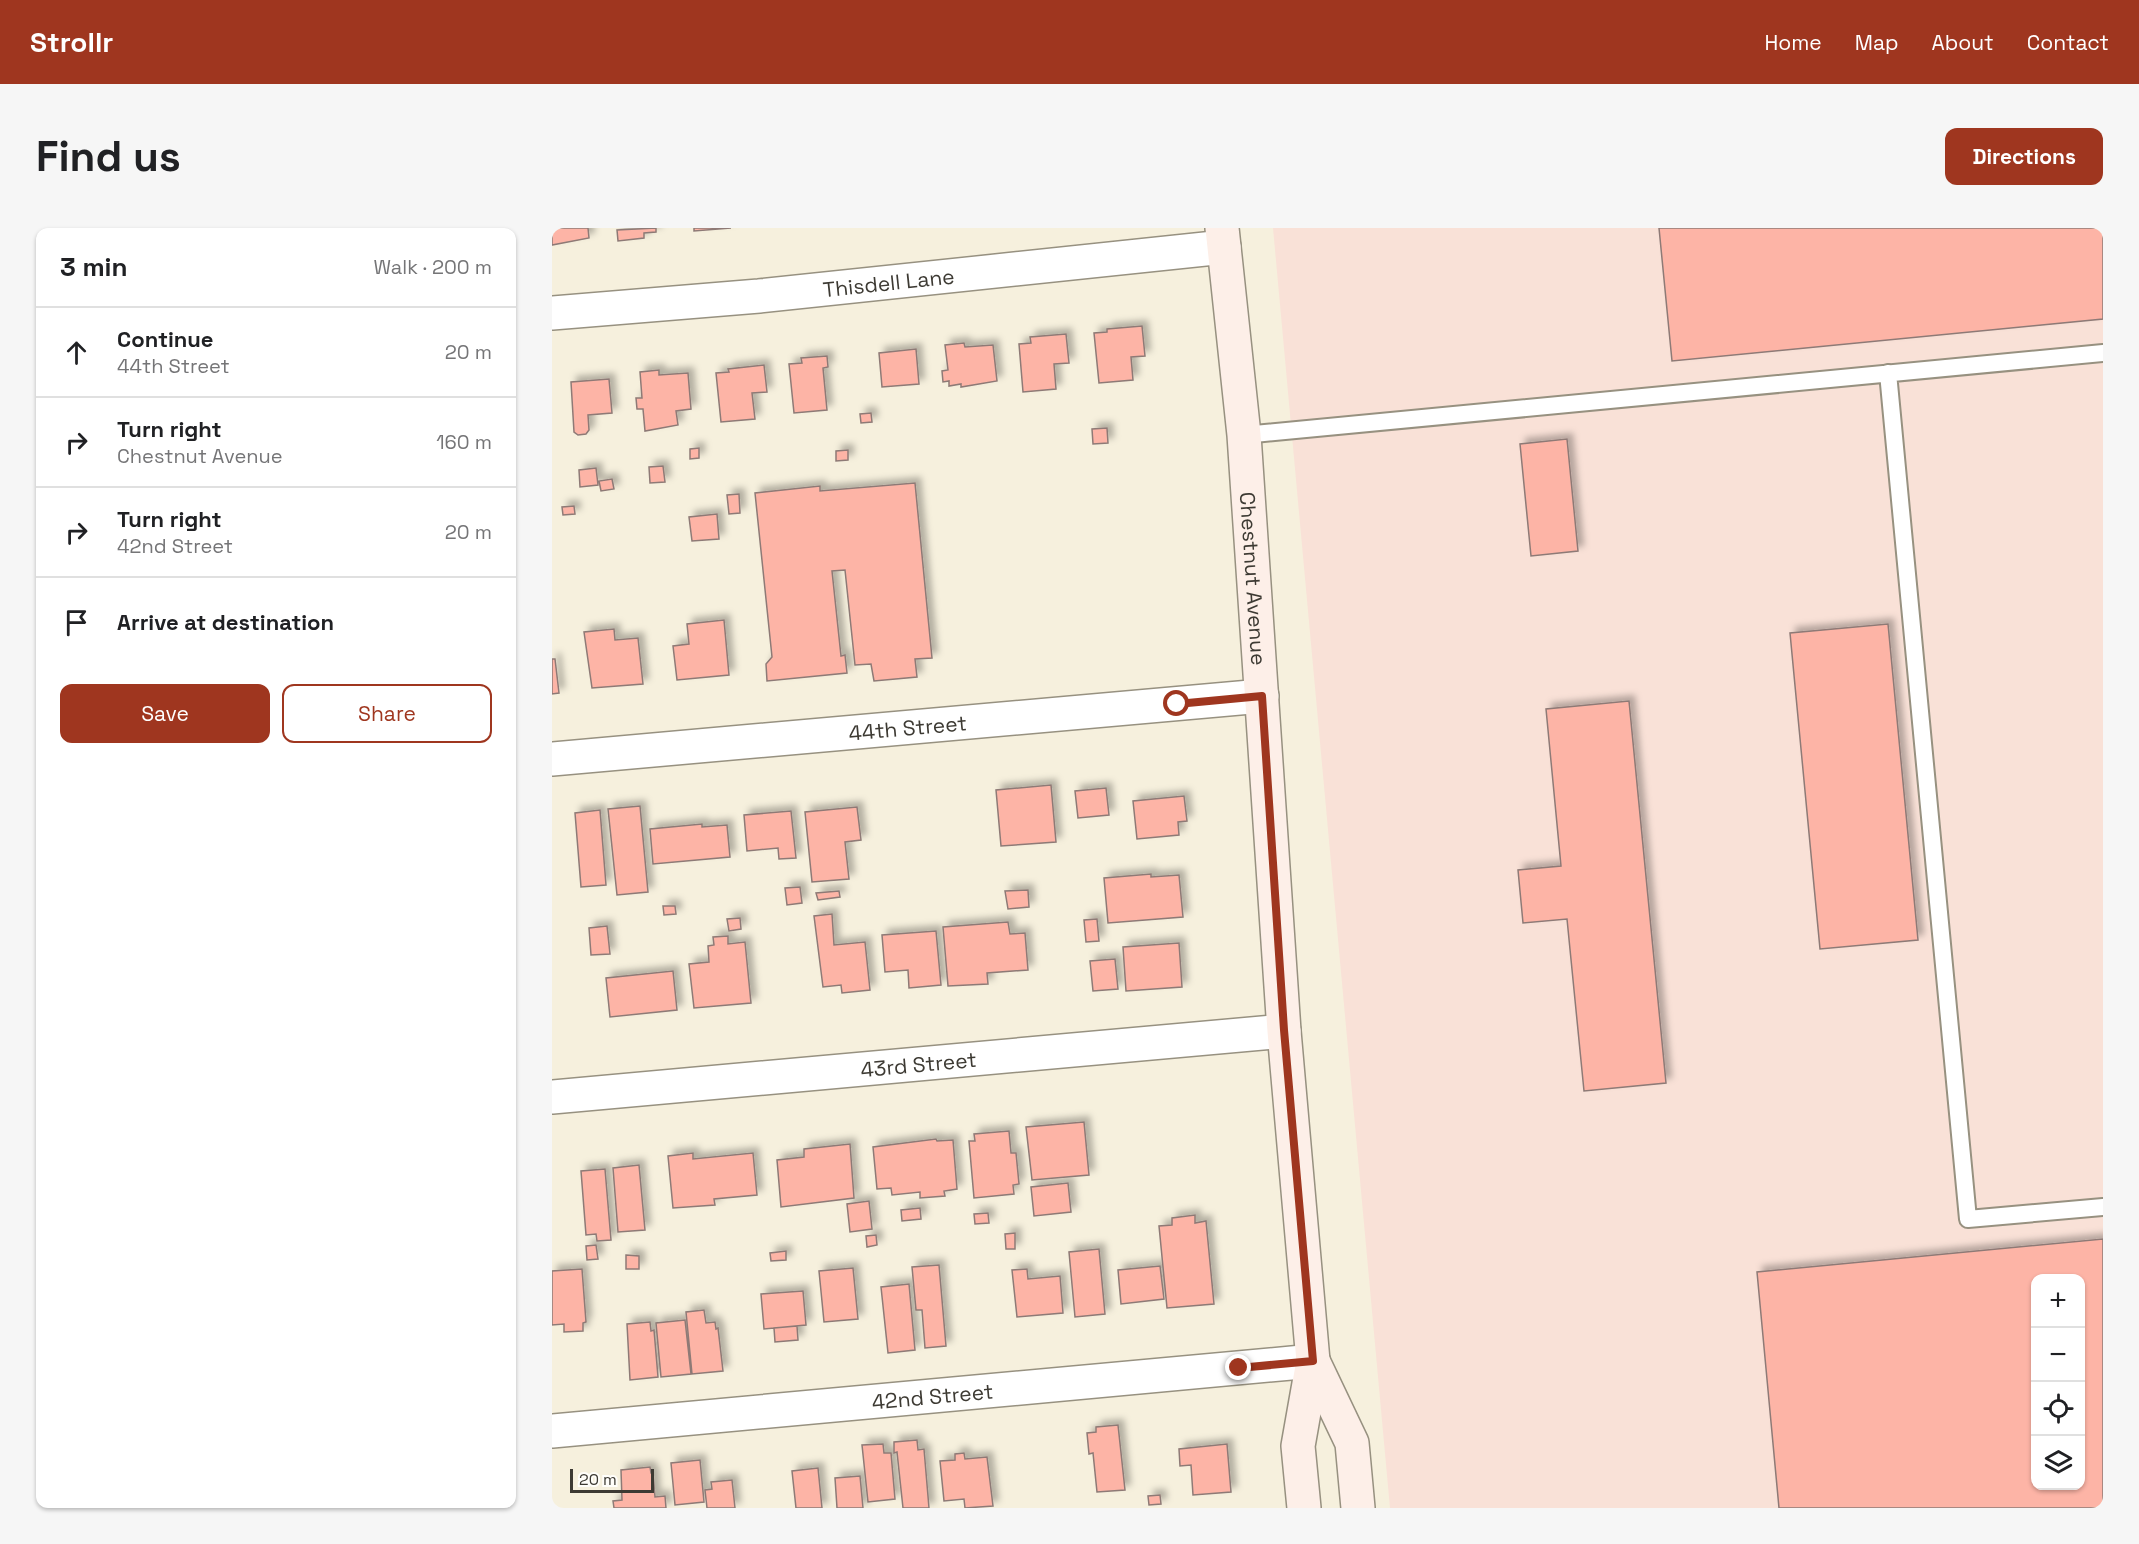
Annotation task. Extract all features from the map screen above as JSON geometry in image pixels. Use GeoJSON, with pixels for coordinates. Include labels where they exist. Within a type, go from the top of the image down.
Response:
{"type":"FeatureCollection","features":[{"type":"Feature","properties":{"kind":"main road","name":"Chestnut Avenue"},"geometry":{"type":"LineString","coordinates":[[1223,237],[1244,435],[1284,1030],[1313,1361],[1299,1446],[1304,1508]]}},
{"type":"Feature","properties":{"kind":"main road","name":"Chestnut Avenue"},"geometry":{"type":"LineString","coordinates":[[1313,1361],[1352,1443],[1358,1508]]}},
{"type":"Feature","properties":{"kind":"street","name":"Thisdell Lane"},"geometry":{"type":"LineString","coordinates":[[552,313],[759,296],[1223,237]]}},
{"type":"Feature","properties":{"kind":"street","name":"44th Street"},"geometry":{"type":"LineString","coordinates":[[552,759],[1262,696]]}},
{"type":"Feature","properties":{"kind":"street","name":"43rd Street"},"geometry":{"type":"LineString","coordinates":[[552,1097],[1284,1030]]}},
{"type":"Feature","properties":{"kind":"street","name":"42nd Street"},"geometry":{"type":"LineString","coordinates":[[552,1431],[1313,1361]]}},
{"type":"Feature","properties":{"kind":"lane"},"geometry":{"type":"LineString","coordinates":[[1244,435],[2103,353]]}},
{"type":"Feature","properties":{"kind":"lane"},"geometry":{"type":"LineString","coordinates":[[1888,373],[1968,1219],[2103,1207]]}},
{"type":"Feature","properties":{"kind":"shaded area"},"geometry":{"type":"Polygon","coordinates":[[[1273,228],[2103,228],[2103,1508],[1390,1508],[1273,228]]]}},
{"type":"Feature","properties":{"kind":"building"},"geometry":{"type":"Polygon","coordinates":[[[552,228],[588,228],[589,238],[552,245],[552,228]]]}},
{"type":"Feature","properties":{"kind":"building"},"geometry":{"type":"Polygon","coordinates":[[[656,228],[656,232],[644,233],[644,238],[618,241],[617,230],[656,228]]]}},
{"type":"Feature","properties":{"kind":"building"},"geometry":{"type":"Polygon","coordinates":[[[694,228],[731,228],[694,231],[694,228]]]}},
{"type":"Feature","properties":{"kind":"building"},"geometry":{"type":"Polygon","coordinates":[[[1659,228],[2103,228],[2103,319],[1672,361],[1659,228]]]}},
{"type":"Feature","properties":{"kind":"building"},"geometry":{"type":"Polygon","coordinates":[[[1142,326],[1145,356],[1131,357],[1133,380],[1099,383],[1094,333],[1107,332],[1107,329],[1142,326]]]}},
{"type":"Feature","properties":{"kind":"building"},"geometry":{"type":"Polygon","coordinates":[[[1066,334],[1069,363],[1054,364],[1056,389],[1023,392],[1019,344],[1031,343],[1030,337],[1066,334]]]}},
{"type":"Feature","properties":{"kind":"building"},"geometry":{"type":"Polygon","coordinates":[[[964,343],[965,347],[993,345],[997,381],[961,387],[961,384],[949,386],[949,381],[943,382],[942,371],[948,370],[945,345],[964,343]]]}},
{"type":"Feature","properties":{"kind":"building"},"geometry":{"type":"Polygon","coordinates":[[[916,349],[919,384],[882,387],[879,353],[916,349]]]}},
{"type":"Feature","properties":{"kind":"building"},"geometry":{"type":"Polygon","coordinates":[[[827,356],[828,367],[823,368],[827,410],[794,413],[789,364],[802,363],[801,358],[827,356]]]}},
{"type":"Feature","properties":{"kind":"building"},"geometry":{"type":"Polygon","coordinates":[[[764,365],[767,392],[752,393],[755,419],[721,422],[716,373],[729,372],[728,369],[764,365]]]}},
{"type":"Feature","properties":{"kind":"building"},"geometry":{"type":"Polygon","coordinates":[[[659,370],[659,375],[688,373],[691,409],[676,411],[678,425],[645,431],[643,409],[637,409],[636,398],[642,398],[640,372],[659,370]]]}},
{"type":"Feature","properties":{"kind":"building"},"geometry":{"type":"Polygon","coordinates":[[[609,379],[612,413],[588,415],[589,430],[586,434],[578,435],[574,432],[571,382],[609,379]]]}},
{"type":"Feature","properties":{"kind":"building"},"geometry":{"type":"Polygon","coordinates":[[[871,413],[872,422],[861,423],[860,414],[871,413]]]}},
{"type":"Feature","properties":{"kind":"building"},"geometry":{"type":"Polygon","coordinates":[[[1107,428],[1108,443],[1093,444],[1092,429],[1107,428]]]}},
{"type":"Feature","properties":{"kind":"building"},"geometry":{"type":"Polygon","coordinates":[[[1567,439],[1578,551],[1531,556],[1520,444],[1567,439]]]}},
{"type":"Feature","properties":{"kind":"building"},"geometry":{"type":"Polygon","coordinates":[[[699,448],[699,458],[690,459],[690,449],[699,448]]]}},
{"type":"Feature","properties":{"kind":"building"},"geometry":{"type":"Polygon","coordinates":[[[848,450],[848,460],[836,461],[836,451],[848,450]]]}},
{"type":"Feature","properties":{"kind":"building"},"geometry":{"type":"Polygon","coordinates":[[[663,466],[665,482],[650,483],[649,467],[663,466]]]}},
{"type":"Feature","properties":{"kind":"building"},"geometry":{"type":"Polygon","coordinates":[[[596,468],[598,485],[580,487],[579,470],[596,468]]]}},
{"type":"Feature","properties":{"kind":"building"},"geometry":{"type":"Polygon","coordinates":[[[612,479],[614,489],[601,491],[599,481],[612,479]]]}},
{"type":"Feature","properties":{"kind":"building"},"geometry":{"type":"Polygon","coordinates":[[[915,483],[932,658],[915,659],[917,677],[874,681],[871,664],[855,665],[845,570],[832,571],[841,656],[845,655],[847,673],[767,681],[766,664],[772,657],[755,493],[820,486],[820,491],[915,483]]]}},
{"type":"Feature","properties":{"kind":"building"},"geometry":{"type":"Polygon","coordinates":[[[739,494],[740,513],[729,514],[727,495],[739,494]]]}},
{"type":"Feature","properties":{"kind":"building"},"geometry":{"type":"Polygon","coordinates":[[[574,506],[575,514],[563,515],[562,507],[574,506]]]}},
{"type":"Feature","properties":{"kind":"building"},"geometry":{"type":"Polygon","coordinates":[[[717,514],[719,539],[692,541],[689,517],[717,514]]]}},
{"type":"Feature","properties":{"kind":"building"},"geometry":{"type":"Polygon","coordinates":[[[724,620],[729,675],[677,680],[673,646],[689,644],[687,624],[724,620]]]}},
{"type":"Feature","properties":{"kind":"building"},"geometry":{"type":"Polygon","coordinates":[[[1888,624],[1918,940],[1820,949],[1790,633],[1888,624]]]}},
{"type":"Feature","properties":{"kind":"building"},"geometry":{"type":"Polygon","coordinates":[[[614,629],[615,640],[638,638],[643,684],[592,688],[584,632],[614,629]]]}},
{"type":"Feature","properties":{"kind":"building"},"geometry":{"type":"Polygon","coordinates":[[[552,659],[555,659],[559,693],[552,694],[552,659]]]}},
{"type":"Feature","properties":{"kind":"building"},"geometry":{"type":"Polygon","coordinates":[[[1629,701],[1666,1083],[1584,1091],[1567,919],[1523,923],[1518,870],[1561,866],[1546,709],[1629,701]]]}},
{"type":"Feature","properties":{"kind":"building"},"geometry":{"type":"Polygon","coordinates":[[[1051,785],[1056,842],[1001,846],[996,790],[1051,785]]]}},
{"type":"Feature","properties":{"kind":"building"},"geometry":{"type":"Polygon","coordinates":[[[1106,788],[1109,815],[1078,818],[1075,791],[1106,788]]]}},
{"type":"Feature","properties":{"kind":"building"},"geometry":{"type":"Polygon","coordinates":[[[1184,796],[1187,821],[1178,822],[1179,835],[1137,839],[1133,801],[1184,796]]]}},
{"type":"Feature","properties":{"kind":"building"},"geometry":{"type":"Polygon","coordinates":[[[640,806],[648,892],[617,895],[608,809],[640,806]]]}},
{"type":"Feature","properties":{"kind":"building"},"geometry":{"type":"Polygon","coordinates":[[[857,807],[861,840],[845,842],[849,879],[812,882],[805,812],[857,807]]]}},
{"type":"Feature","properties":{"kind":"building"},"geometry":{"type":"Polygon","coordinates":[[[600,810],[606,885],[581,887],[575,813],[600,810]]]}},
{"type":"Feature","properties":{"kind":"building"},"geometry":{"type":"Polygon","coordinates":[[[791,811],[796,858],[779,859],[778,848],[747,851],[744,815],[791,811]]]}},
{"type":"Feature","properties":{"kind":"building"},"geometry":{"type":"Polygon","coordinates":[[[702,824],[702,827],[727,825],[730,857],[653,864],[650,829],[702,824]]]}},
{"type":"Feature","properties":{"kind":"building"},"geometry":{"type":"Polygon","coordinates":[[[1151,874],[1151,877],[1179,875],[1183,917],[1108,923],[1104,878],[1151,874]]]}},
{"type":"Feature","properties":{"kind":"building"},"geometry":{"type":"Polygon","coordinates":[[[800,887],[802,903],[787,905],[785,888],[800,887]]]}},
{"type":"Feature","properties":{"kind":"building"},"geometry":{"type":"Polygon","coordinates":[[[1028,890],[1029,907],[1008,909],[1005,891],[1028,890]]]}},
{"type":"Feature","properties":{"kind":"building"},"geometry":{"type":"Polygon","coordinates":[[[839,891],[840,897],[818,900],[816,893],[839,891]]]}},
{"type":"Feature","properties":{"kind":"building"},"geometry":{"type":"Polygon","coordinates":[[[663,906],[675,906],[676,914],[664,915],[663,906]]]}},
{"type":"Feature","properties":{"kind":"building"},"geometry":{"type":"Polygon","coordinates":[[[832,914],[834,945],[865,942],[870,990],[842,993],[841,985],[823,987],[814,916],[832,914]]]}},
{"type":"Feature","properties":{"kind":"building"},"geometry":{"type":"Polygon","coordinates":[[[740,918],[741,929],[729,931],[727,919],[740,918]]]}},
{"type":"Feature","properties":{"kind":"building"},"geometry":{"type":"Polygon","coordinates":[[[1097,919],[1099,941],[1086,942],[1084,920],[1097,919]]]}},
{"type":"Feature","properties":{"kind":"building"},"geometry":{"type":"Polygon","coordinates":[[[1008,922],[1010,934],[1025,933],[1028,970],[987,973],[988,984],[948,986],[943,927],[1008,922]]]}},
{"type":"Feature","properties":{"kind":"building"},"geometry":{"type":"Polygon","coordinates":[[[607,926],[610,954],[591,955],[589,928],[607,926]]]}},
{"type":"Feature","properties":{"kind":"building"},"geometry":{"type":"Polygon","coordinates":[[[936,931],[941,985],[909,988],[908,970],[885,972],[882,935],[936,931]]]}},
{"type":"Feature","properties":{"kind":"building"},"geometry":{"type":"Polygon","coordinates":[[[728,936],[728,944],[745,942],[751,1003],[694,1008],[689,964],[709,962],[708,946],[714,945],[713,937],[728,936]]]}},
{"type":"Feature","properties":{"kind":"building"},"geometry":{"type":"Polygon","coordinates":[[[1179,943],[1182,987],[1126,991],[1123,947],[1179,943]]]}},
{"type":"Feature","properties":{"kind":"building"},"geometry":{"type":"Polygon","coordinates":[[[1115,959],[1118,989],[1093,991],[1090,961],[1115,959]]]}},
{"type":"Feature","properties":{"kind":"building"},"geometry":{"type":"Polygon","coordinates":[[[673,971],[677,1010],[610,1017],[606,978],[673,971]]]}},
{"type":"Feature","properties":{"kind":"building"},"geometry":{"type":"Polygon","coordinates":[[[1084,1122],[1089,1175],[1032,1180],[1026,1127],[1084,1122]]]}},
{"type":"Feature","properties":{"kind":"building"},"geometry":{"type":"Polygon","coordinates":[[[1009,1131],[1011,1153],[1016,1153],[1019,1184],[1013,1185],[1014,1194],[974,1198],[969,1141],[975,1141],[974,1134],[1009,1131]]]}},
{"type":"Feature","properties":{"kind":"building"},"geometry":{"type":"Polygon","coordinates":[[[936,1139],[937,1141],[953,1140],[957,1189],[944,1191],[945,1196],[920,1198],[920,1192],[892,1195],[891,1188],[877,1189],[873,1147],[936,1139]]]}},
{"type":"Feature","properties":{"kind":"building"},"geometry":{"type":"Polygon","coordinates":[[[850,1144],[854,1198],[781,1207],[777,1160],[804,1157],[804,1149],[850,1144]]]}},
{"type":"Feature","properties":{"kind":"building"},"geometry":{"type":"Polygon","coordinates":[[[693,1153],[693,1159],[753,1153],[757,1195],[714,1199],[715,1205],[673,1208],[668,1156],[693,1153]]]}},
{"type":"Feature","properties":{"kind":"building"},"geometry":{"type":"Polygon","coordinates":[[[639,1165],[645,1230],[618,1232],[613,1168],[639,1165]]]}},
{"type":"Feature","properties":{"kind":"building"},"geometry":{"type":"Polygon","coordinates":[[[605,1169],[611,1240],[597,1241],[596,1234],[586,1235],[581,1171],[605,1169]]]}},
{"type":"Feature","properties":{"kind":"building"},"geometry":{"type":"Polygon","coordinates":[[[1068,1183],[1071,1212],[1034,1216],[1031,1187],[1068,1183]]]}},
{"type":"Feature","properties":{"kind":"building"},"geometry":{"type":"Polygon","coordinates":[[[869,1201],[872,1229],[850,1232],[847,1204],[869,1201]]]}},
{"type":"Feature","properties":{"kind":"building"},"geometry":{"type":"Polygon","coordinates":[[[920,1208],[921,1219],[902,1221],[901,1210],[920,1208]]]}},
{"type":"Feature","properties":{"kind":"building"},"geometry":{"type":"Polygon","coordinates":[[[988,1213],[989,1223],[975,1224],[974,1214],[988,1213]]]}},
{"type":"Feature","properties":{"kind":"building"},"geometry":{"type":"Polygon","coordinates":[[[1195,1215],[1195,1223],[1206,1221],[1214,1304],[1167,1308],[1159,1226],[1172,1225],[1172,1218],[1195,1215]]]}},
{"type":"Feature","properties":{"kind":"building"},"geometry":{"type":"Polygon","coordinates":[[[1015,1233],[1015,1249],[1006,1249],[1005,1234],[1015,1233]]]}},
{"type":"Feature","properties":{"kind":"building"},"geometry":{"type":"Polygon","coordinates":[[[876,1235],[877,1245],[867,1247],[866,1236],[876,1235]]]}},
{"type":"Feature","properties":{"kind":"building"},"geometry":{"type":"Polygon","coordinates":[[[2103,1239],[2103,1508],[1779,1508],[1757,1272],[2103,1239]]]}},
{"type":"Feature","properties":{"kind":"building"},"geometry":{"type":"Polygon","coordinates":[[[596,1245],[598,1259],[587,1260],[586,1246],[596,1245]]]}},
{"type":"Feature","properties":{"kind":"building"},"geometry":{"type":"Polygon","coordinates":[[[1099,1249],[1105,1314],[1075,1317],[1069,1252],[1099,1249]]]}},
{"type":"Feature","properties":{"kind":"building"},"geometry":{"type":"Polygon","coordinates":[[[786,1251],[786,1260],[771,1261],[770,1253],[786,1251]]]}},
{"type":"Feature","properties":{"kind":"building"},"geometry":{"type":"Polygon","coordinates":[[[626,1255],[639,1256],[639,1269],[626,1269],[626,1255]]]}},
{"type":"Feature","properties":{"kind":"building"},"geometry":{"type":"Polygon","coordinates":[[[939,1265],[946,1346],[925,1348],[922,1310],[916,1310],[912,1267],[939,1265]]]}},
{"type":"Feature","properties":{"kind":"building"},"geometry":{"type":"Polygon","coordinates":[[[1160,1266],[1164,1299],[1121,1304],[1118,1270],[1160,1266]]]}},
{"type":"Feature","properties":{"kind":"building"},"geometry":{"type":"Polygon","coordinates":[[[853,1268],[858,1319],[824,1322],[819,1271],[853,1268]]]}},
{"type":"Feature","properties":{"kind":"building"},"geometry":{"type":"Polygon","coordinates":[[[582,1269],[586,1322],[583,1323],[583,1331],[564,1332],[564,1324],[552,1325],[552,1271],[582,1269]]]}},
{"type":"Feature","properties":{"kind":"building"},"geometry":{"type":"Polygon","coordinates":[[[1027,1269],[1028,1279],[1060,1276],[1063,1313],[1017,1317],[1012,1270],[1027,1269]]]}},
{"type":"Feature","properties":{"kind":"building"},"geometry":{"type":"Polygon","coordinates":[[[909,1284],[915,1350],[888,1353],[881,1287],[909,1284]]]}},
{"type":"Feature","properties":{"kind":"building"},"geometry":{"type":"Polygon","coordinates":[[[803,1291],[806,1325],[764,1329],[761,1294],[803,1291]]]}},
{"type":"Feature","properties":{"kind":"building"},"geometry":{"type":"Polygon","coordinates":[[[704,1310],[706,1323],[715,1322],[716,1329],[718,1328],[723,1371],[692,1374],[686,1312],[704,1310]]]}},
{"type":"Feature","properties":{"kind":"building"},"geometry":{"type":"Polygon","coordinates":[[[685,1320],[691,1374],[661,1377],[656,1323],[685,1320]]]}},
{"type":"Feature","properties":{"kind":"building"},"geometry":{"type":"Polygon","coordinates":[[[650,1322],[651,1331],[654,1330],[658,1377],[630,1380],[627,1324],[650,1322]]]}},
{"type":"Feature","properties":{"kind":"building"},"geometry":{"type":"Polygon","coordinates":[[[797,1326],[798,1340],[775,1342],[774,1328],[797,1326]]]}},
{"type":"Feature","properties":{"kind":"building"},"geometry":{"type":"Polygon","coordinates":[[[1118,1425],[1125,1490],[1097,1492],[1093,1453],[1089,1454],[1087,1433],[1096,1432],[1096,1427],[1118,1425]]]}},
{"type":"Feature","properties":{"kind":"building"},"geometry":{"type":"Polygon","coordinates":[[[917,1440],[918,1450],[924,1449],[929,1508],[903,1508],[894,1442],[917,1440]]]}},
{"type":"Feature","properties":{"kind":"building"},"geometry":{"type":"Polygon","coordinates":[[[883,1444],[884,1453],[891,1453],[895,1499],[868,1502],[862,1445],[883,1444]]]}},
{"type":"Feature","properties":{"kind":"building"},"geometry":{"type":"Polygon","coordinates":[[[1227,1444],[1231,1492],[1193,1495],[1191,1465],[1180,1466],[1179,1449],[1227,1444]]]}},
{"type":"Feature","properties":{"kind":"building"},"geometry":{"type":"Polygon","coordinates":[[[964,1453],[965,1459],[987,1457],[993,1506],[965,1508],[964,1499],[944,1501],[940,1461],[955,1460],[955,1454],[964,1453]]]}},
{"type":"Feature","properties":{"kind":"building"},"geometry":{"type":"Polygon","coordinates":[[[700,1460],[704,1502],[675,1505],[671,1463],[700,1460]]]}},
{"type":"Feature","properties":{"kind":"building"},"geometry":{"type":"Polygon","coordinates":[[[650,1467],[653,1473],[655,1497],[665,1496],[666,1508],[614,1508],[613,1501],[622,1500],[621,1470],[650,1467]]]}},
{"type":"Feature","properties":{"kind":"building"},"geometry":{"type":"Polygon","coordinates":[[[818,1468],[822,1508],[796,1508],[792,1471],[818,1468]]]}},
{"type":"Feature","properties":{"kind":"building"},"geometry":{"type":"Polygon","coordinates":[[[860,1476],[863,1508],[837,1508],[835,1478],[860,1476]]]}},
{"type":"Feature","properties":{"kind":"building"},"geometry":{"type":"Polygon","coordinates":[[[732,1480],[735,1508],[707,1508],[705,1490],[712,1489],[711,1482],[732,1480]]]}},
{"type":"Feature","properties":{"kind":"building"},"geometry":{"type":"Polygon","coordinates":[[[1160,1495],[1161,1504],[1149,1505],[1148,1496],[1160,1495]]]}},
{"type":"Feature","properties":{"kind":"route"},"geometry":{"type":"LineString","coordinates":[[1177,704],[1262,696],[1284,1030],[1313,1361],[1239,1368]]}}]}
